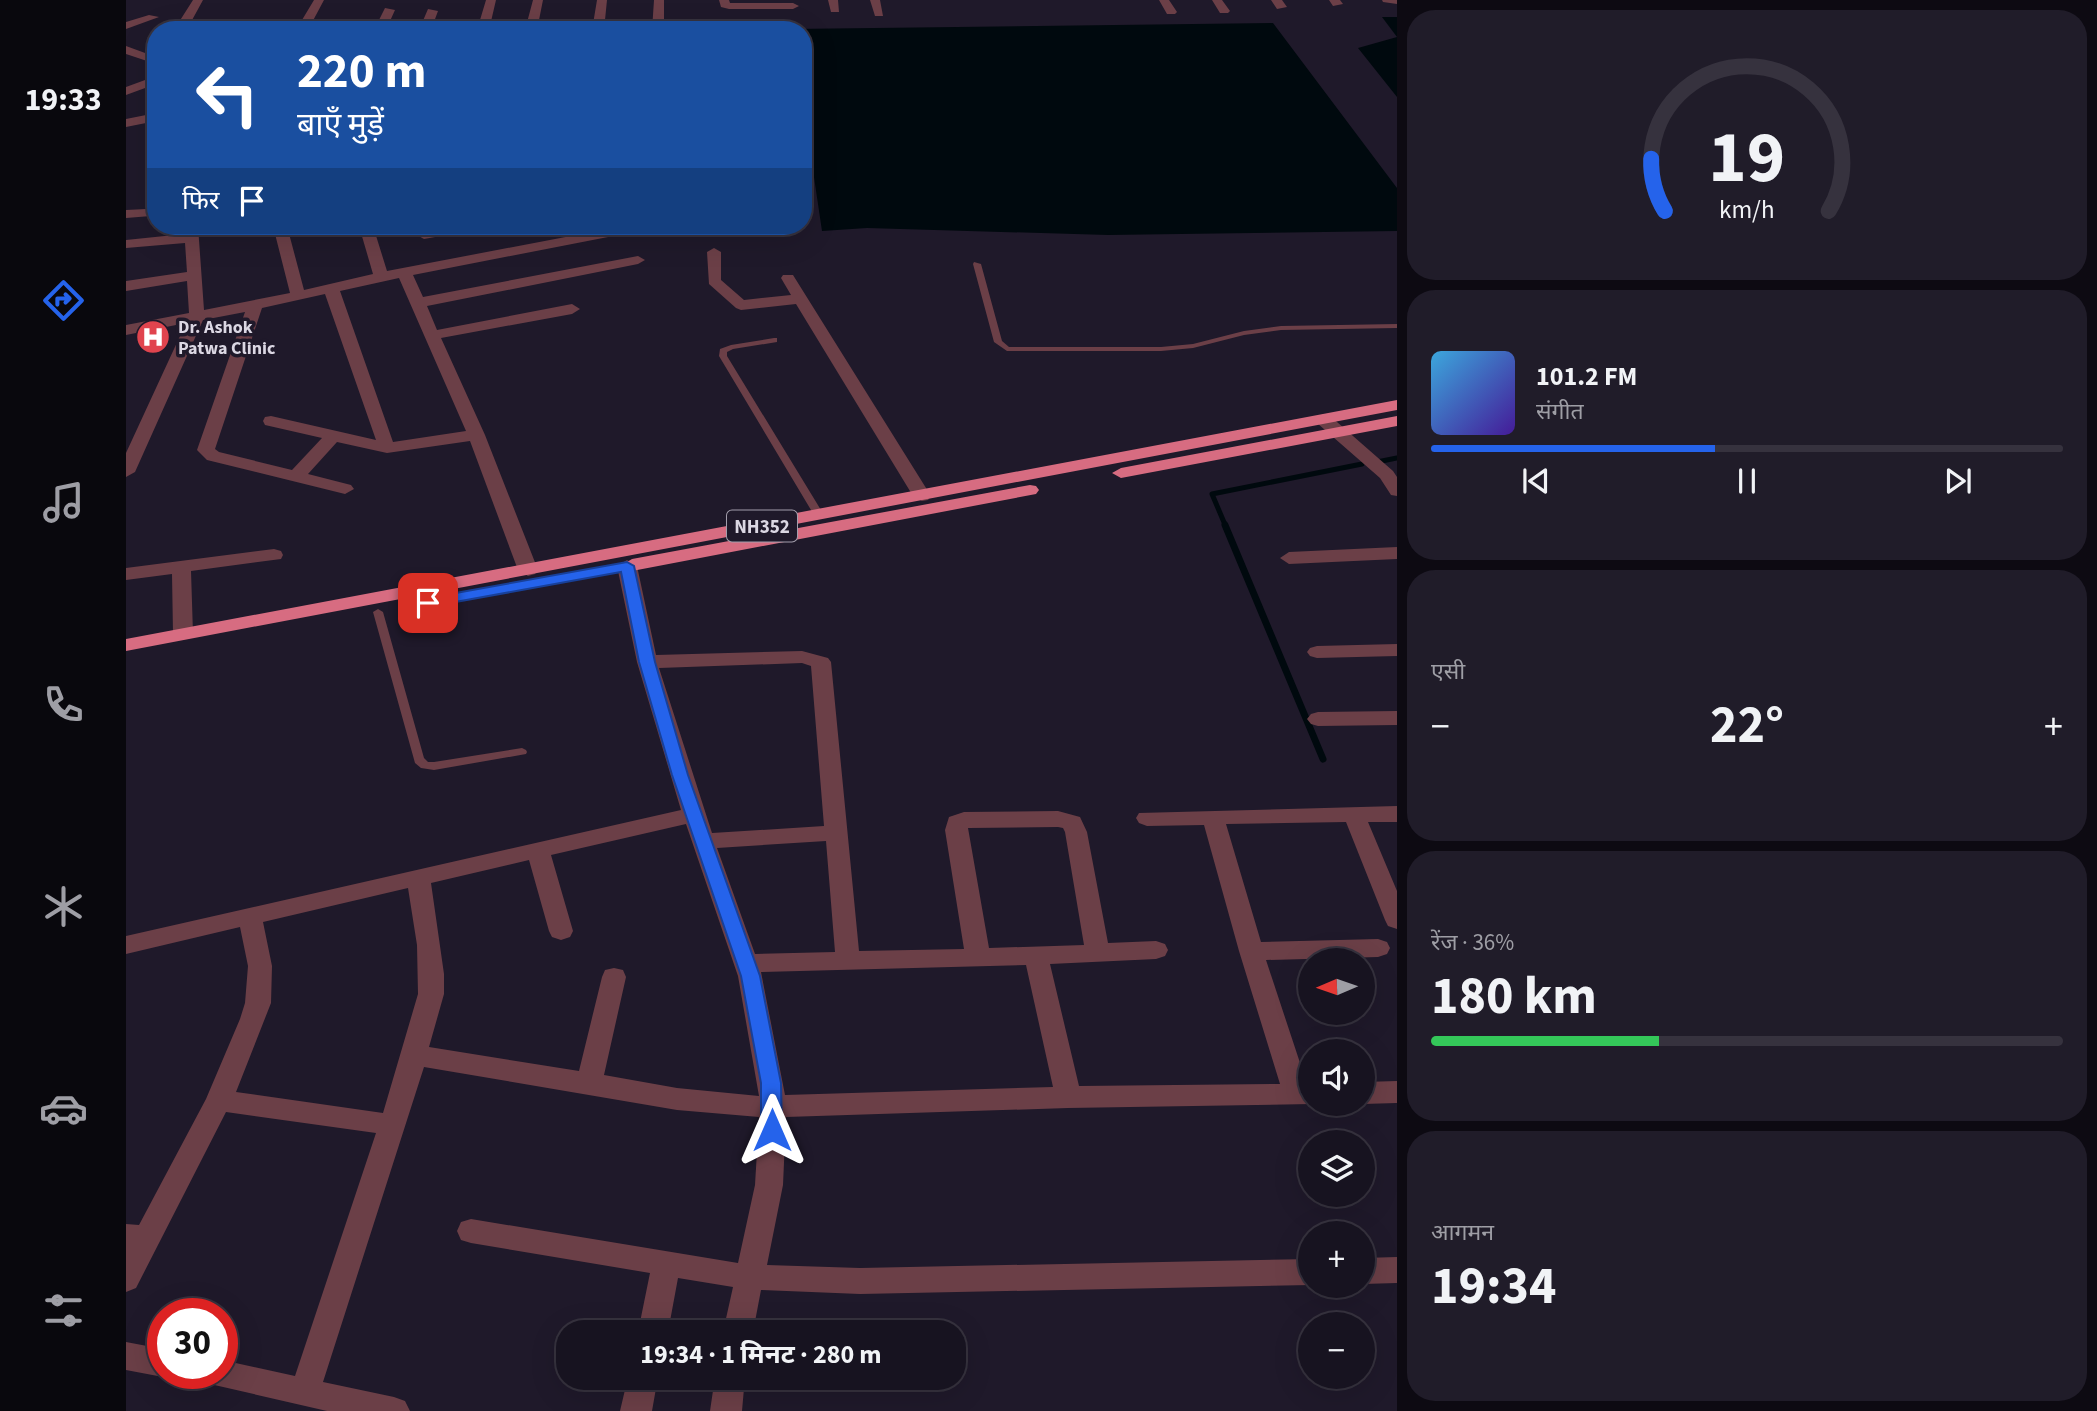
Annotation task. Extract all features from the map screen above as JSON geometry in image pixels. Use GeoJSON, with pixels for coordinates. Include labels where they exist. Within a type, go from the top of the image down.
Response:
{"type":"FeatureCollection","features":[{"type":"Feature","properties":{"kind":"highway","name":"NH352"},"geometry":{"type":"LineString","coordinates":[[126,658],[627,566],[915,502],[1397,405]]}},
{"type":"Feature","properties":{"kind":"highway","name":"NH352"},"geometry":{"type":"LineString","coordinates":[[126,645],[819,515],[915,502],[1397,421]]}},
{"type":"Feature","properties":{"kind":"street"},"geometry":{"type":"LineString","coordinates":[[186,21],[198,0]]}},
{"type":"Feature","properties":{"kind":"street"},"geometry":{"type":"LineString","coordinates":[[307,21],[319,0]]}},
{"type":"Feature","properties":{"kind":"street"},"geometry":{"type":"LineString","coordinates":[[485,21],[491,0]]}},
{"type":"Feature","properties":{"kind":"street"},"geometry":{"type":"LineString","coordinates":[[533,21],[538,0]]}},
{"type":"Feature","properties":{"kind":"street"},"geometry":{"type":"LineString","coordinates":[[599,21],[602,0]]}},
{"type":"Feature","properties":{"kind":"street"},"geometry":{"type":"LineString","coordinates":[[658,21],[659,0]]}},
{"type":"Feature","properties":{"kind":"street"},"geometry":{"type":"LineString","coordinates":[[724,0],[725,5],[729,6],[793,6]]}},
{"type":"Feature","properties":{"kind":"street"},"geometry":{"type":"LineString","coordinates":[[875,0],[879,14]]}},
{"type":"Feature","properties":{"kind":"street"},"geometry":{"type":"LineString","coordinates":[[1164,0],[1171,12]]}},
{"type":"Feature","properties":{"kind":"street"},"geometry":{"type":"LineString","coordinates":[[1217,0],[1224,12]]}},
{"type":"Feature","properties":{"kind":"street"},"geometry":{"type":"LineString","coordinates":[[1387,0],[1397,1]]}},
{"type":"Feature","properties":{"kind":"street"},"geometry":{"type":"LineString","coordinates":[[384,21],[390,10]]}},
{"type":"Feature","properties":{"kind":"street"},"geometry":{"type":"LineString","coordinates":[[428,21],[432,11]]}},
{"type":"Feature","properties":{"kind":"street"},"geometry":{"type":"LineString","coordinates":[[126,26],[152,17]]}},
{"type":"Feature","properties":{"kind":"street"},"geometry":{"type":"LineString","coordinates":[[126,50],[147,58]]}},
{"type":"Feature","properties":{"kind":"street"},"geometry":{"type":"LineString","coordinates":[[126,91],[147,83]]}},
{"type":"Feature","properties":{"kind":"street"},"geometry":{"type":"LineString","coordinates":[[126,123],[147,119]]}},
{"type":"Feature","properties":{"kind":"street"},"geometry":{"type":"LineString","coordinates":[[126,214],[146,213]]}},
{"type":"Feature","properties":{"kind":"street"},"geometry":{"type":"LineString","coordinates":[[126,244],[175,235]]}},
{"type":"Feature","properties":{"kind":"street"},"geometry":{"type":"LineString","coordinates":[[126,472],[197,316],[191,235]]}},
{"type":"Feature","properties":{"kind":"street"},"geometry":{"type":"LineString","coordinates":[[282,235],[299,296]]}},
{"type":"Feature","properties":{"kind":"street"},"geometry":{"type":"LineString","coordinates":[[369,235],[381,277]]}},
{"type":"Feature","properties":{"kind":"street"},"geometry":{"type":"LineString","coordinates":[[558,235],[565,242]]}},
{"type":"Feature","properties":{"kind":"street"},"geometry":{"type":"LineString","coordinates":[[126,330],[404,272],[600,235]]}},
{"type":"Feature","properties":{"kind":"street"},"geometry":{"type":"LineString","coordinates":[[714,252],[714,281],[738,304],[802,299]]}},
{"type":"Feature","properties":{"kind":"street"},"geometry":{"type":"LineString","coordinates":[[417,303],[638,260]]}},
{"type":"Feature","properties":{"kind":"street"},"geometry":{"type":"LineString","coordinates":[[404,272],[476,435],[528,570]]}},
{"type":"Feature","properties":{"kind":"street"},"geometry":{"type":"LineString","coordinates":[[126,286],[195,275]]}},
{"type":"Feature","properties":{"kind":"street"},"geometry":{"type":"LineString","coordinates":[[788,278],[915,502]]}},
{"type":"Feature","properties":{"kind":"street"},"geometry":{"type":"LineString","coordinates":[[331,288],[387,448]]}},
{"type":"Feature","properties":{"kind":"street"},"geometry":{"type":"LineString","coordinates":[[256,305],[212,426],[206,450],[214,456],[345,489]]}},
{"type":"Feature","properties":{"kind":"street"},"geometry":{"type":"LineString","coordinates":[[434,335],[572,309]]}},
{"type":"Feature","properties":{"kind":"street"},"geometry":{"type":"LineString","coordinates":[[1323,419],[1392,475],[1397,491]]}},
{"type":"Feature","properties":{"kind":"street"},"geometry":{"type":"LineString","coordinates":[[271,421],[387,448],[476,435]]}},
{"type":"Feature","properties":{"kind":"street"},"geometry":{"type":"LineString","coordinates":[[296,477],[334,435]]}},
{"type":"Feature","properties":{"kind":"street"},"geometry":{"type":"LineString","coordinates":[[1289,558],[1397,553]]}},
{"type":"Feature","properties":{"kind":"street"},"geometry":{"type":"LineString","coordinates":[[126,574],[274,555]]}},
{"type":"Feature","properties":{"kind":"street"},"geometry":{"type":"LineString","coordinates":[[627,566],[647,662],[680,775],[747,963],[771,1083],[773,1107],[769,1185],[747,1277],[740,1320]]}},
{"type":"Feature","properties":{"kind":"street"},"geometry":{"type":"LineString","coordinates":[[178,568],[182,572],[183,634]]}},
{"type":"Feature","properties":{"kind":"street"},"geometry":{"type":"LineString","coordinates":[[1317,652],[1397,650]]}},
{"type":"Feature","properties":{"kind":"street"},"geometry":{"type":"LineString","coordinates":[[647,662],[802,657],[821,662],[848,961]]}},
{"type":"Feature","properties":{"kind":"street"},"geometry":{"type":"LineString","coordinates":[[1318,719],[1397,718]]}},
{"type":"Feature","properties":{"kind":"street"},"geometry":{"type":"LineString","coordinates":[[126,945],[695,814]]}},
{"type":"Feature","properties":{"kind":"street"},"geometry":{"type":"LineString","coordinates":[[1147,818],[1397,814]]}},
{"type":"Feature","properties":{"kind":"street"},"geometry":{"type":"LineString","coordinates":[[1354,815],[1397,920]]}},
{"type":"Feature","properties":{"kind":"street"},"geometry":{"type":"LineString","coordinates":[[1213,817],[1251,951],[1298,1078]]}},
{"type":"Feature","properties":{"kind":"street"},"geometry":{"type":"LineString","coordinates":[[978,957],[956,830],[957,822],[964,820],[1058,819],[1072,822],[1098,953]]}},
{"type":"Feature","properties":{"kind":"street"},"geometry":{"type":"LineString","coordinates":[[704,841],[835,833]]}},
{"type":"Feature","properties":{"kind":"street"},"geometry":{"type":"LineString","coordinates":[[538,851],[561,932]]}},
{"type":"Feature","properties":{"kind":"street"},"geometry":{"type":"LineString","coordinates":[[305,1390],[393,1125],[432,985],[429,945],[418,876]]}},
{"type":"Feature","properties":{"kind":"street"},"geometry":{"type":"LineString","coordinates":[[126,1279],[137,1237],[219,1100],[258,1003],[260,966],[250,915]]}},
{"type":"Feature","properties":{"kind":"street"},"geometry":{"type":"LineString","coordinates":[[1251,951],[1378,948]]}},
{"type":"Feature","properties":{"kind":"street"},"geometry":{"type":"LineString","coordinates":[[747,963],[1036,956],[1156,950]]}},
{"type":"Feature","properties":{"kind":"street"},"geometry":{"type":"LineString","coordinates":[[1036,956],[1068,1097]]}},
{"type":"Feature","properties":{"kind":"street"},"geometry":{"type":"LineString","coordinates":[[589,1083],[614,977]]}},
{"type":"Feature","properties":{"kind":"street"},"geometry":{"type":"LineString","coordinates":[[414,1055],[686,1100],[773,1107],[1068,1097],[1298,1094]]}},
{"type":"Feature","properties":{"kind":"street"},"geometry":{"type":"LineString","coordinates":[[1375,1093],[1397,1093]]}},
{"type":"Feature","properties":{"kind":"street"},"geometry":{"type":"LineString","coordinates":[[219,1100],[393,1125]]}},
{"type":"Feature","properties":{"kind":"street"},"geometry":{"type":"LineString","coordinates":[[471,1231],[747,1277],[860,1280],[1298,1272]]}},
{"type":"Feature","properties":{"kind":"street"},"geometry":{"type":"LineString","coordinates":[[655,1320],[667,1262]]}},
{"type":"Feature","properties":{"kind":"street"},"geometry":{"type":"LineString","coordinates":[[1375,1271],[1397,1270]]}},
{"type":"Feature","properties":{"kind":"street"},"geometry":{"type":"LineString","coordinates":[[126,1356],[147,1360]]}},
{"type":"Feature","properties":{"kind":"street"},"geometry":{"type":"LineString","coordinates":[[238,1377],[394,1411]]}},
{"type":"Feature","properties":{"kind":"street"},"geometry":{"type":"LineString","coordinates":[[636,1411],[640,1390]]}},
{"type":"Feature","properties":{"kind":"street"},"geometry":{"type":"LineString","coordinates":[[726,1411],[728,1390]]}},
{"type":"Feature","properties":{"kind":"lane"},"geometry":{"type":"LineString","coordinates":[[977,264],[998,342],[1003,348],[1012,350],[1161,349],[1193,346],[1244,332],[1281,328],[1397,326]]}},
{"type":"Feature","properties":{"kind":"lane"},"geometry":{"type":"LineString","coordinates":[[774,340],[730,347],[723,351],[723,356],[819,515]]}},
{"type":"Feature","properties":{"kind":"lane"},"geometry":{"type":"LineString","coordinates":[[378,612],[419,760],[425,765],[434,766],[522,752]]}},
{"type":"Feature","properties":{"kind":"shaded area"},"geometry":{"type":"Polygon","coordinates":[[[1382,17],[1397,17],[1397,37],[1382,17]]]}},
{"type":"Feature","properties":{"kind":"shaded area"},"geometry":{"type":"Polygon","coordinates":[[[1273,23],[1397,188],[1397,231],[1108,235],[867,228],[822,231],[812,164],[812,29],[1273,23]]]}},
{"type":"Feature","properties":{"kind":"shaded area"},"geometry":{"type":"Polygon","coordinates":[[[1397,37],[1397,97],[1358,48],[1397,37]]]}},
{"type":"Feature","properties":{"kind":"waterway"},"geometry":{"type":"LineString","coordinates":[[1377,462],[1397,458]]}},
{"type":"Feature","properties":{"kind":"waterway"},"geometry":{"type":"LineString","coordinates":[[1226,527],[1212,494],[1362,464]]}},
{"type":"Feature","properties":{"kind":"waterway"},"geometry":{"type":"LineString","coordinates":[[1225,525],[1323,759]]}},
{"type":"Feature","properties":{"kind":"place","name":"Dr. Ashok Patwa Clinic"},"geometry":{"type":"Point","coordinates":[153,337]}},
{"type":"Feature","properties":{"kind":"route"},"geometry":{"type":"LineString","coordinates":[[428,603],[627,566],[647,662],[680,775],[747,963],[771,1083],[772,1130]]}}]}
